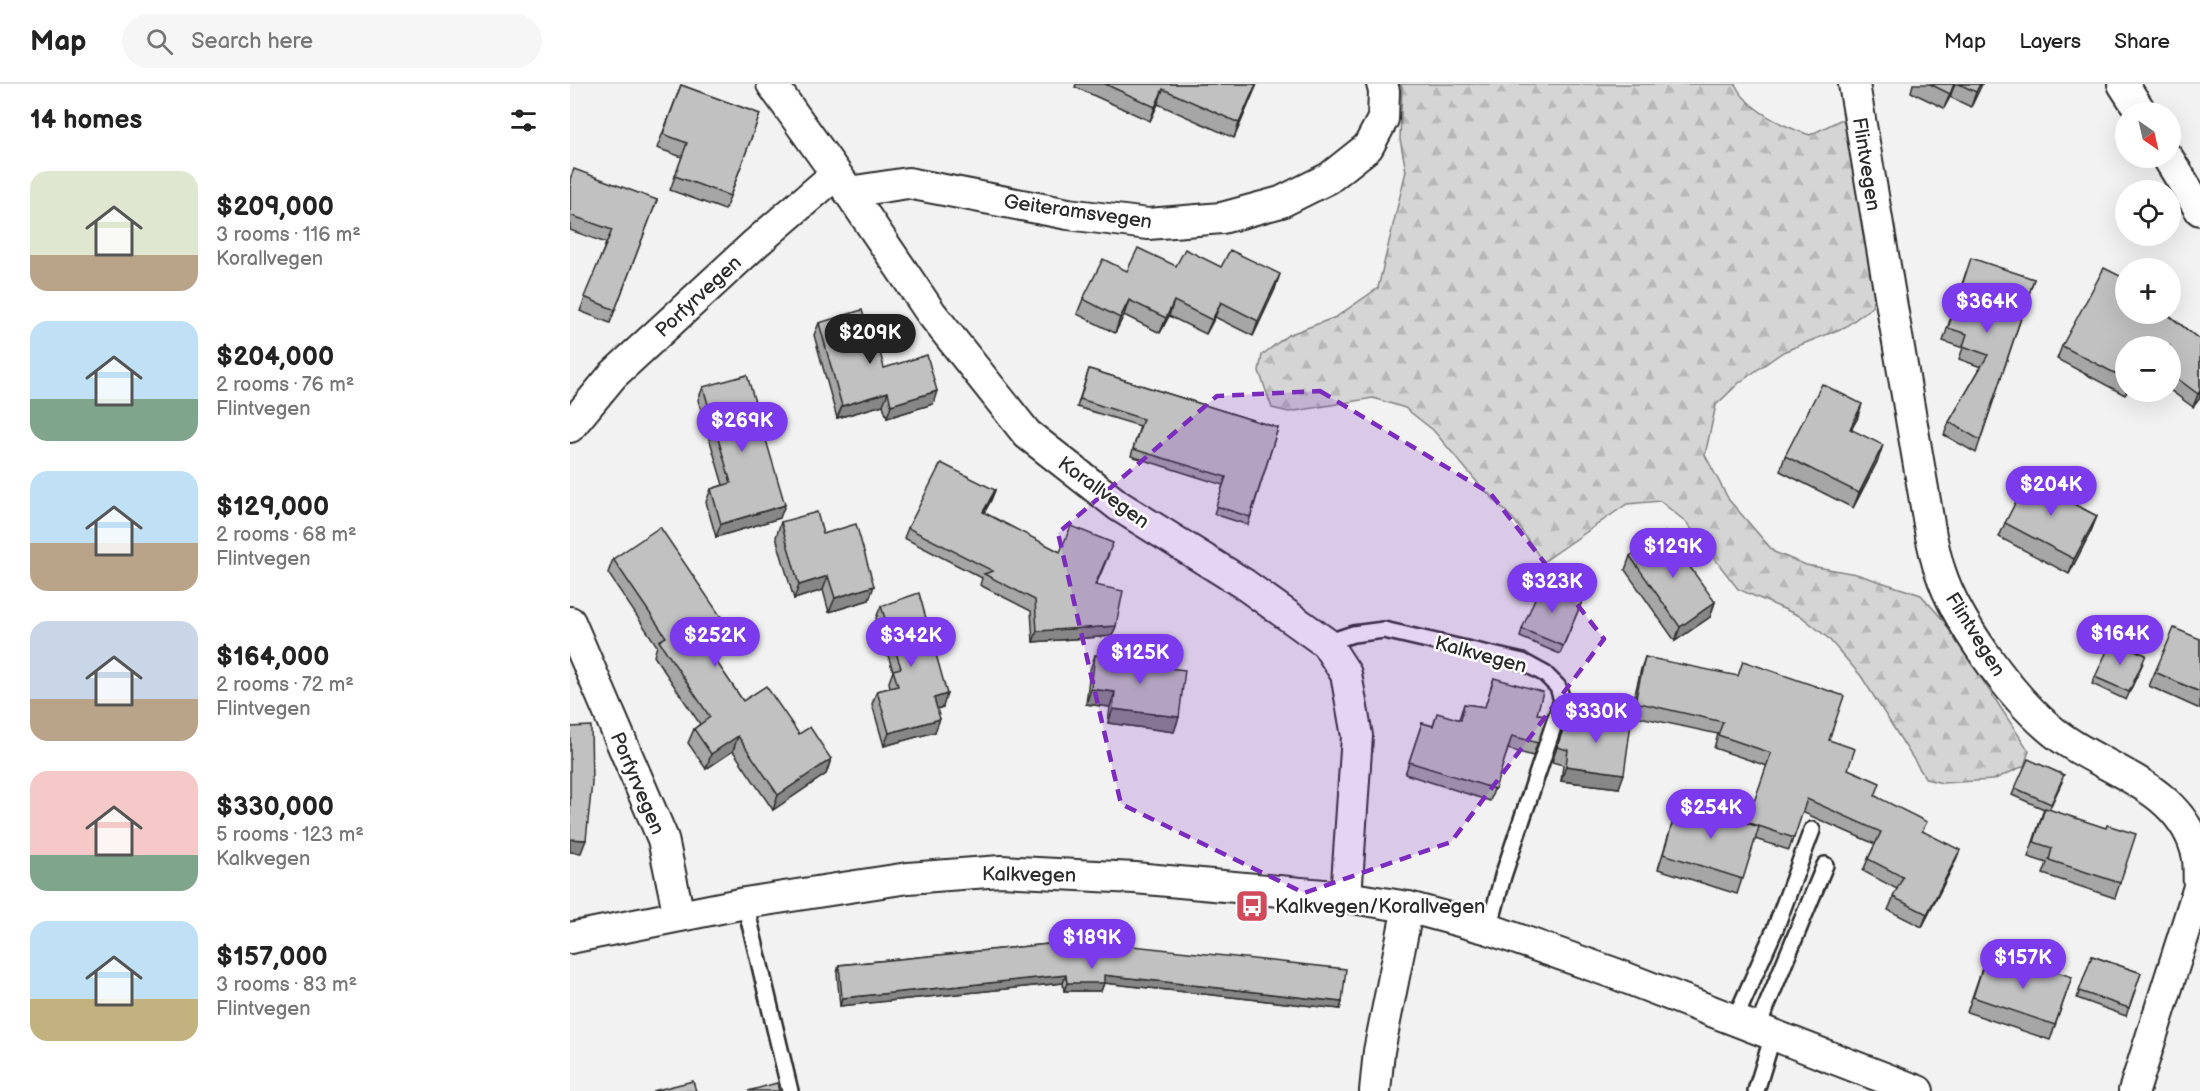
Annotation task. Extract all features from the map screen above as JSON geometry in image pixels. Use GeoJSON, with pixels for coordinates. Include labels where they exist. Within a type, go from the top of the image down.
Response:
{"type":"FeatureCollection","features":[{"type":"Feature","properties":{"kind":"street","name":"Korallvegen"},"geometry":{"type":"LineString","coordinates":[[772,84],[931,313],[1027,434],[1119,506],[1244,584],[1326,643],[1346,674],[1357,736],[1346,897]]}},
{"type":"Feature","properties":{"kind":"street","name":"Geiteramsvegen"},"geometry":{"type":"LineString","coordinates":[[842,183],[908,183],[1068,214],[1148,224],[1222,219],[1281,202],[1329,178],[1368,147],[1383,119],[1382,84]]}},
{"type":"Feature","properties":{"kind":"street","name":"Flintvegen"},"geometry":{"type":"LineString","coordinates":[[1854,84],[1931,536],[1940,573],[1974,637],[2008,685],[2030,710],[2050,729],[2074,746],[2161,797],[2186,825],[2197,851],[2199,887],[2134,1091]]}},
{"type":"Feature","properties":{"kind":"street"},"geometry":{"type":"LineString","coordinates":[[2123,84],[2135,102]]}},
{"type":"Feature","properties":{"kind":"street"},"geometry":{"type":"LineString","coordinates":[[2174,168],[2200,210]]}},
{"type":"Feature","properties":{"kind":"street","name":"Porfyrvegen"},"geometry":{"type":"LineString","coordinates":[[570,427],[612,375],[756,243],[842,183]]}},
{"type":"Feature","properties":{"kind":"street","name":"Porfyrvegen"},"geometry":{"type":"LineString","coordinates":[[570,622],[663,839],[680,916]]}},
{"type":"Feature","properties":{"kind":"street","name":"Kalkvegen"},"geometry":{"type":"LineString","coordinates":[[570,938],[745,903],[908,878],[1000,871],[1135,878],[1346,897],[1408,907],[1489,929],[1918,1091]]}},
{"type":"Feature","properties":{"kind":"street"},"geometry":{"type":"LineString","coordinates":[[1375,1091],[1380,1051],[1408,907]]}},
{"type":"Feature","properties":{"kind":"lane","name":"Kalkvegen"},"geometry":{"type":"LineString","coordinates":[[1326,643],[1353,634],[1384,630],[1523,662],[1545,674],[1558,687],[1563,699],[1503,876],[1489,929]]}},
{"type":"Feature","properties":{"kind":"lane"},"geometry":{"type":"LineString","coordinates":[[1756,1091],[1755,1028],[1775,929],[1812,830]]}},
{"type":"Feature","properties":{"kind":"lane"},"geometry":{"type":"LineString","coordinates":[[1755,1028],[1825,865]]}},
{"type":"Feature","properties":{"kind":"lane"},"geometry":{"type":"LineString","coordinates":[[745,903],[790,1091]]}},
{"type":"Feature","properties":{"kind":"highlighted area"},"geometry":{"type":"Polygon","coordinates":[[[1320,391],[1491,494],[1604,639],[1451,842],[1304,893],[1121,804],[1058,533],[1217,396],[1320,391]]]}},
{"type":"Feature","properties":{"kind":"green space"},"geometry":{"type":"Polygon","coordinates":[[[1400,84],[1735,84],[1741,94],[1757,110],[1778,122],[1810,135],[1840,120],[1857,119],[1875,291],[1872,307],[1845,327],[1783,352],[1740,382],[1716,405],[1705,455],[1729,500],[1774,552],[1806,565],[1856,574],[1921,595],[1944,621],[2029,751],[2024,766],[1993,780],[1942,783],[1926,779],[1861,676],[1828,638],[1802,617],[1738,589],[1686,522],[1660,501],[1627,504],[1543,562],[1514,520],[1477,482],[1433,430],[1405,408],[1373,398],[1289,412],[1272,408],[1259,371],[1262,355],[1288,335],[1336,317],[1378,288],[1406,171],[1400,139],[1402,88],[1400,84]]]}},
{"type":"Feature","properties":{"kind":"building"},"geometry":{"type":"Polygon","coordinates":[[[1105,84],[1256,84],[1239,123],[1163,89],[1155,107],[1105,84]]]}},
{"type":"Feature","properties":{"kind":"building"},"geometry":{"type":"Polygon","coordinates":[[[1930,84],[1954,84],[1950,94],[1930,84]]]}},
{"type":"Feature","properties":{"kind":"building"},"geometry":{"type":"Polygon","coordinates":[[[1959,84],[1980,84],[1976,92],[1959,84]]]}},
{"type":"Feature","properties":{"kind":"building"},"geometry":{"type":"Polygon","coordinates":[[[681,85],[760,114],[730,196],[675,176],[687,143],[663,134],[681,85]]]}},
{"type":"Feature","properties":{"kind":"building"},"geometry":{"type":"Polygon","coordinates":[[[574,169],[657,200],[615,310],[584,297],[612,230],[570,215],[570,179],[574,169]]]}},
{"type":"Feature","properties":{"kind":"building"},"geometry":{"type":"Polygon","coordinates":[[[1138,248],[1176,266],[1185,249],[1221,267],[1230,250],[1280,274],[1258,321],[1221,302],[1212,320],[1174,301],[1166,318],[1129,300],[1120,318],[1083,299],[1103,259],[1127,271],[1138,248]]]}},
{"type":"Feature","properties":{"kind":"building"},"geometry":{"type":"Polygon","coordinates":[[[1971,258],[2034,279],[1980,440],[1949,422],[1988,355],[1963,346],[1967,334],[1948,328],[1971,258]]]}},
{"type":"Feature","properties":{"kind":"building"},"geometry":{"type":"Polygon","coordinates":[[[2104,268],[2115,274],[2115,324],[2180,324],[2200,340],[2200,391],[2198,394],[2181,381],[2181,336],[2115,336],[2115,373],[2062,346],[2104,268]]]}},
{"type":"Feature","properties":{"kind":"building"},"geometry":{"type":"Polygon","coordinates":[[[862,310],[870,338],[876,336],[884,368],[927,355],[937,391],[891,405],[888,392],[842,406],[819,323],[862,310]]]}},
{"type":"Feature","properties":{"kind":"building"},"geometry":{"type":"Polygon","coordinates":[[[1089,369],[1278,428],[1250,517],[1216,506],[1226,477],[1133,449],[1143,419],[1080,399],[1089,369]]]}},
{"type":"Feature","properties":{"kind":"building"},"geometry":{"type":"Polygon","coordinates":[[[747,375],[785,505],[721,524],[711,489],[731,483],[703,387],[747,375]]]}},
{"type":"Feature","properties":{"kind":"building"},"geometry":{"type":"Polygon","coordinates":[[[1822,384],[1862,404],[1850,429],[1883,445],[1859,493],[1785,456],[1822,384]]]}},
{"type":"Feature","properties":{"kind":"building"},"geometry":{"type":"Polygon","coordinates":[[[941,463],[995,490],[983,512],[1060,552],[1071,526],[1113,543],[1095,585],[1123,591],[1116,626],[1037,631],[1035,600],[984,574],[993,571],[908,528],[941,463]]]}},
{"type":"Feature","properties":{"kind":"building"},"geometry":{"type":"Polygon","coordinates":[[[2030,474],[2067,494],[2064,499],[2097,516],[2074,559],[2005,523],[2030,474]]]}},
{"type":"Feature","properties":{"kind":"building"},"geometry":{"type":"Polygon","coordinates":[[[817,512],[823,534],[856,524],[874,586],[835,598],[828,576],[799,585],[781,522],[817,512]]]}},
{"type":"Feature","properties":{"kind":"building"},"geometry":{"type":"Polygon","coordinates":[[[660,527],[721,617],[697,633],[743,701],[766,686],[799,734],[810,727],[831,759],[778,795],[738,736],[711,754],[694,729],[710,717],[659,641],[666,637],[613,559],[660,527]]]}},
{"type":"Feature","properties":{"kind":"building"},"geometry":{"type":"Polygon","coordinates":[[[1665,532],[1715,602],[1680,627],[1630,556],[1665,532]]]}},
{"type":"Feature","properties":{"kind":"building"},"geometry":{"type":"Polygon","coordinates":[[[1542,582],[1583,599],[1563,646],[1522,629],[1542,582]]]}},
{"type":"Feature","properties":{"kind":"building"},"geometry":{"type":"Polygon","coordinates":[[[919,593],[947,694],[934,698],[940,719],[889,733],[877,691],[898,686],[893,670],[901,668],[881,606],[919,593]]]}},
{"type":"Feature","properties":{"kind":"building"},"geometry":{"type":"Polygon","coordinates":[[[2174,628],[2200,639],[2200,692],[2155,672],[2174,628]]]}},
{"type":"Feature","properties":{"kind":"building"},"geometry":{"type":"Polygon","coordinates":[[[2112,640],[2146,655],[2129,692],[2095,677],[2112,640]]]}},
{"type":"Feature","properties":{"kind":"building"},"geometry":{"type":"Polygon","coordinates":[[[1095,655],[1160,664],[1160,667],[1185,670],[1179,717],[1113,709],[1115,692],[1091,689],[1095,655]]]}},
{"type":"Feature","properties":{"kind":"building"},"geometry":{"type":"Polygon","coordinates":[[[1645,657],[1738,676],[1743,661],[1844,696],[1829,740],[1855,749],[1848,769],[1880,783],[1875,796],[1927,822],[1922,831],[1960,850],[1927,914],[1893,897],[1903,877],[1868,859],[1881,832],[1807,799],[1794,838],[1747,822],[1771,753],[1718,735],[1723,722],[1635,702],[1645,657]]]}},
{"type":"Feature","properties":{"kind":"building"},"geometry":{"type":"Polygon","coordinates":[[[1494,678],[1543,692],[1537,714],[1547,715],[1538,743],[1512,736],[1495,789],[1409,762],[1422,723],[1433,726],[1437,713],[1461,720],[1464,704],[1485,707],[1494,678]]]}},
{"type":"Feature","properties":{"kind":"building"},"geometry":{"type":"Polygon","coordinates":[[[1568,715],[1631,723],[1624,774],[1566,766],[1568,750],[1557,747],[1568,715]]]}},
{"type":"Feature","properties":{"kind":"building"},"geometry":{"type":"Polygon","coordinates":[[[591,726],[592,783],[586,840],[570,839],[570,727],[591,726]]]}},
{"type":"Feature","properties":{"kind":"building"},"geometry":{"type":"Polygon","coordinates":[[[2028,759],[2064,775],[2051,804],[2015,788],[2028,759]]]}},
{"type":"Feature","properties":{"kind":"building"},"geometry":{"type":"Polygon","coordinates":[[[1679,802],[1759,827],[1743,879],[1663,854],[1679,802]]]}},
{"type":"Feature","properties":{"kind":"building"},"geometry":{"type":"Polygon","coordinates":[[[2045,808],[2106,828],[2107,825],[2136,834],[2120,883],[2049,860],[2052,848],[2034,842],[2045,808]]]}},
{"type":"Feature","properties":{"kind":"building"},"geometry":{"type":"Polygon","coordinates":[[[1069,942],[1095,942],[1346,969],[1342,1002],[1104,975],[1104,983],[1067,983],[1066,975],[842,998],[839,965],[1069,942]]]}},
{"type":"Feature","properties":{"kind":"building"},"geometry":{"type":"Polygon","coordinates":[[[2092,956],[2141,973],[2129,1008],[2079,991],[2092,956]]]}},
{"type":"Feature","properties":{"kind":"building"},"geometry":{"type":"Polygon","coordinates":[[[1986,957],[2034,973],[2036,965],[2072,977],[2055,1025],[1973,997],[1986,957]]]}},
{"type":"Feature","properties":{"kind":"building"},"geometry":{"type":"Polygon","coordinates":[[[693,1081],[696,1091],[653,1091],[693,1081]]]}},
{"type":"Feature","properties":{"kind":"building"},"geometry":{"type":"Polygon","coordinates":[[[777,1083],[779,1091],[748,1091],[777,1083]]]}},
{"type":"Feature","properties":{"kind":"place","name":"Kalkvegen/Korallvegen"},"geometry":{"type":"Point","coordinates":[1252,906]}}]}
